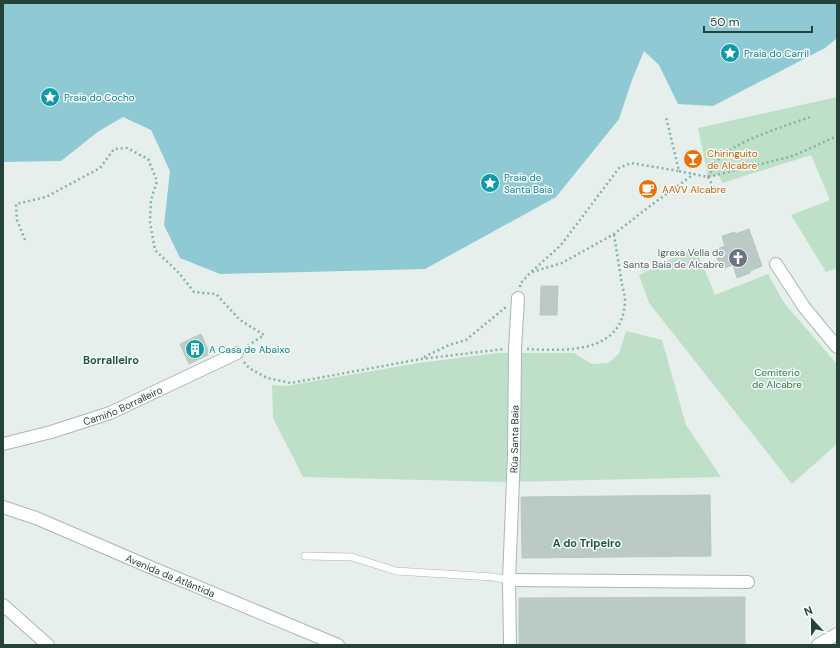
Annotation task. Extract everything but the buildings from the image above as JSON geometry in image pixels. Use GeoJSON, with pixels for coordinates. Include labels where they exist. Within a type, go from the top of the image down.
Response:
{"type":"FeatureCollection","features":[{"type":"Feature","properties":{"kind":"street"},"geometry":{"type":"LineString","coordinates":[[776,264],[804,307],[837,347]]}},
{"type":"Feature","properties":{"kind":"street","name":"Rúa Santa Baia"},"geometry":{"type":"LineString","coordinates":[[510,645],[509,580],[514,454],[515,349],[518,298]]}},
{"type":"Feature","properties":{"kind":"street","name":"Camiño Borralleiro"},"geometry":{"type":"LineString","coordinates":[[3,444],[50,432],[110,413],[237,353]]}},
{"type":"Feature","properties":{"kind":"street","name":"Avenida da Atlántida"},"geometry":{"type":"LineString","coordinates":[[3,507],[36,518],[338,645]]}},
{"type":"Feature","properties":{"kind":"street"},"geometry":{"type":"LineString","coordinates":[[509,580],[748,582]]}},
{"type":"Feature","properties":{"kind":"street"},"geometry":{"type":"LineString","coordinates":[[3,605],[48,645]]}},
{"type":"Feature","properties":{"kind":"street"},"geometry":{"type":"LineString","coordinates":[[818,645],[837,634]]}},
{"type":"Feature","properties":{"kind":"lane"},"geometry":{"type":"LineString","coordinates":[[305,556],[352,557],[396,571],[493,577],[509,580]]}},
{"type":"Feature","properties":{"kind":"path"},"geometry":{"type":"LineString","coordinates":[[666,117],[679,171]]}},
{"type":"Feature","properties":{"kind":"path"},"geometry":{"type":"LineString","coordinates":[[708,178],[716,163],[728,152],[745,142],[810,117]]}},
{"type":"Feature","properties":{"kind":"path"},"geometry":{"type":"LineString","coordinates":[[421,359],[448,345],[466,340],[518,298],[520,284],[561,245],[619,168],[631,163],[679,171],[708,178],[793,156],[837,136]]}},
{"type":"Feature","properties":{"kind":"path"},"geometry":{"type":"LineString","coordinates":[[25,240],[17,220],[16,204],[46,197],[100,168],[114,150],[127,148],[148,159],[157,181],[151,200],[150,222],[155,250],[179,273],[194,292],[216,294],[240,320],[264,335],[237,353],[249,368],[267,378],[291,383],[421,359],[493,350],[573,349],[594,344],[609,338],[621,322],[625,300],[614,234]]}},
{"type":"Feature","properties":{"kind":"path"},"geometry":{"type":"LineString","coordinates":[[530,273],[562,264],[614,234],[694,174]]}},
{"type":"Feature","properties":{"kind":"path"},"geometry":{"type":"LineString","coordinates":[[708,178],[717,194]]}},
{"type":"Feature","properties":{"kind":"green space"},"geometry":{"type":"Polygon","coordinates":[[[837,97],[837,268],[826,272],[791,215],[830,200],[811,155],[722,183],[719,175],[708,177],[698,128],[837,97]]]}},
{"type":"Feature","properties":{"kind":"green space","name":"Cemiterio de Alcabre"},"geometry":{"type":"Polygon","coordinates":[[[695,247],[715,295],[768,274],[784,303],[837,364],[837,444],[792,484],[649,303],[639,275],[695,247]]]}},
{"type":"Feature","properties":{"kind":"green space"},"geometry":{"type":"Polygon","coordinates":[[[626,331],[662,340],[686,425],[721,477],[504,482],[303,477],[273,418],[272,385],[286,386],[418,363],[498,353],[574,353],[592,364],[608,363],[619,354],[626,331]]]}},
{"type":"Feature","properties":{"kind":"water"},"geometry":{"type":"Polygon","coordinates":[[[3,3],[837,3],[837,38],[825,48],[713,106],[678,104],[659,65],[644,51],[632,80],[619,119],[556,197],[425,269],[220,274],[180,258],[164,225],[170,171],[151,130],[123,117],[99,131],[61,161],[3,162],[3,3]]]}},
{"type":"Feature","properties":{"kind":"place","name":"Praia do Carril"},"geometry":{"type":"Point","coordinates":[730,53]}},
{"type":"Feature","properties":{"kind":"place","name":"Praia do Cocho"},"geometry":{"type":"Point","coordinates":[50,97]}},
{"type":"Feature","properties":{"kind":"place","name":"Chiringuito de Alcabre"},"geometry":{"type":"Point","coordinates":[693,159]}},
{"type":"Feature","properties":{"kind":"place","name":"Praia de Santa Baia"},"geometry":{"type":"Point","coordinates":[490,183]}},
{"type":"Feature","properties":{"kind":"place","name":"AAVV Alcabre"},"geometry":{"type":"Point","coordinates":[648,189]}},
{"type":"Feature","properties":{"kind":"place","name":"Igrexa Vella de Santa Baia de Alcabre"},"geometry":{"type":"Point","coordinates":[738,258]}},
{"type":"Feature","properties":{"kind":"place","name":"A Casa de Abaixo"},"geometry":{"type":"Point","coordinates":[195,349]}},
{"type":"Feature","properties":{"kind":"district","name":"Borralleiro"},"geometry":{"type":"Point","coordinates":[111,360]}},
{"type":"Feature","properties":{"kind":"district","name":"A do Tripeiro"},"geometry":{"type":"Point","coordinates":[587,543]}}]}
